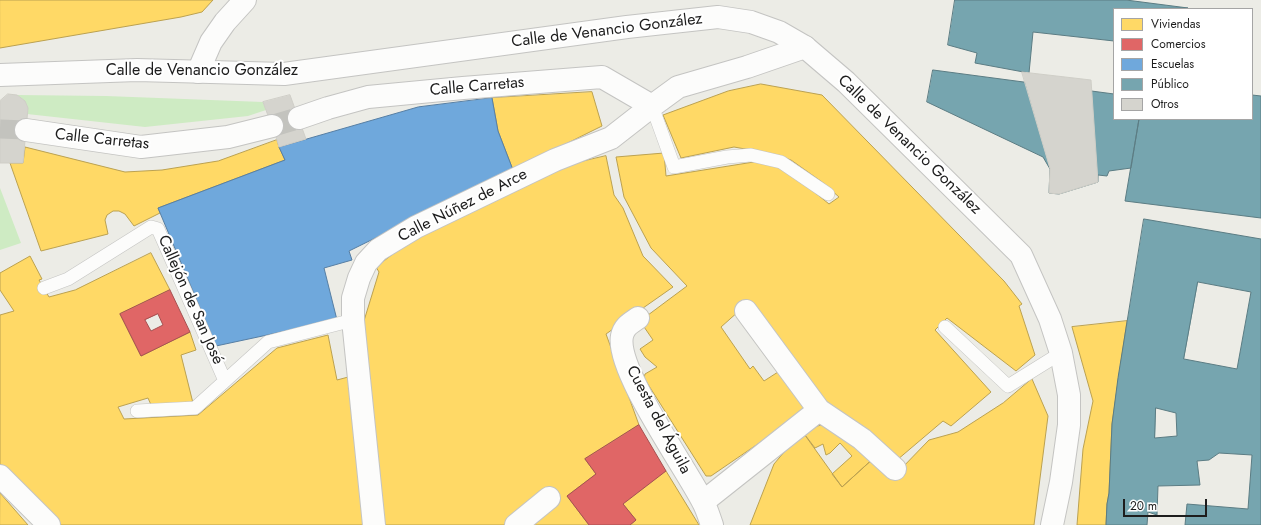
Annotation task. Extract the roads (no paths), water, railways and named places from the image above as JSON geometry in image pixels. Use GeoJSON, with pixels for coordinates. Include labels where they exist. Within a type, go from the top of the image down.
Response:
{"type":"FeatureCollection","features":[{"type":"Feature","properties":{"kind":"street"},"geometry":{"type":"LineString","coordinates":[[198,72],[211,42],[225,22],[245,0]]}},
{"type":"Feature","properties":{"kind":"street","name":"Calle de Venancio González"},"geometry":{"type":"LineString","coordinates":[[0,75],[137,70],[284,74],[627,27],[718,17],[751,22],[779,32],[805,47],[846,82],[1021,255],[1050,320],[1061,353],[1069,396],[1069,424],[1061,482],[1052,525]]}},
{"type":"Feature","properties":{"kind":"street","name":"Calle Núñez de Arce"},"geometry":{"type":"LineString","coordinates":[[374,525],[353,320],[353,298],[359,278],[366,263],[378,250],[416,227],[541,167],[611,138],[678,87],[747,67],[805,47]]}},
{"type":"Feature","properties":{"kind":"street","name":"Calle Carretas"},"geometry":{"type":"LineString","coordinates":[[299,118],[368,97],[463,88],[602,78],[652,106]]}},
{"type":"Feature","properties":{"kind":"street","name":"Calle Carretas"},"geometry":{"type":"LineString","coordinates":[[26,130],[141,147],[228,138],[272,126]]}},
{"type":"Feature","properties":{"kind":"street"},"geometry":{"type":"LineString","coordinates":[[746,311],[819,410],[862,439],[895,469]]}},
{"type":"Feature","properties":{"kind":"street","name":"Cuesta del Águila"},"geometry":{"type":"LineString","coordinates":[[638,318],[625,328],[622,336],[622,349],[634,384],[703,502],[712,525]]}},
{"type":"Feature","properties":{"kind":"street"},"geometry":{"type":"LineString","coordinates":[[703,502],[819,410]]}},
{"type":"Feature","properties":{"kind":"street"},"geometry":{"type":"LineString","coordinates":[[0,476],[49,525]]}},
{"type":"Feature","properties":{"kind":"street"},"geometry":{"type":"LineString","coordinates":[[516,525],[549,498]]}},
{"type":"Feature","properties":{"kind":"lane"},"geometry":{"type":"LineString","coordinates":[[652,106],[674,167],[727,157],[751,155],[781,162],[828,194]]}},
{"type":"Feature","properties":{"kind":"lane","name":"Callejón de San José"},"geometry":{"type":"LineString","coordinates":[[44,288],[68,279],[150,227],[158,229],[225,381]]}},
{"type":"Feature","properties":{"kind":"lane","name":"Callejón de San José"},"geometry":{"type":"LineString","coordinates":[[137,411],[195,408],[268,342],[353,320]]}},
{"type":"Feature","properties":{"kind":"lane"},"geometry":{"type":"LineString","coordinates":[[945,326],[1008,386],[1061,353]]}},
{"type":"Feature","properties":{"kind":"tunnel"},"geometry":{"type":"LineString","coordinates":[[272,126],[299,118]]}},
{"type":"Feature","properties":{"kind":"tunnel"},"geometry":{"type":"LineString","coordinates":[[0,129],[26,130]]}}]}
